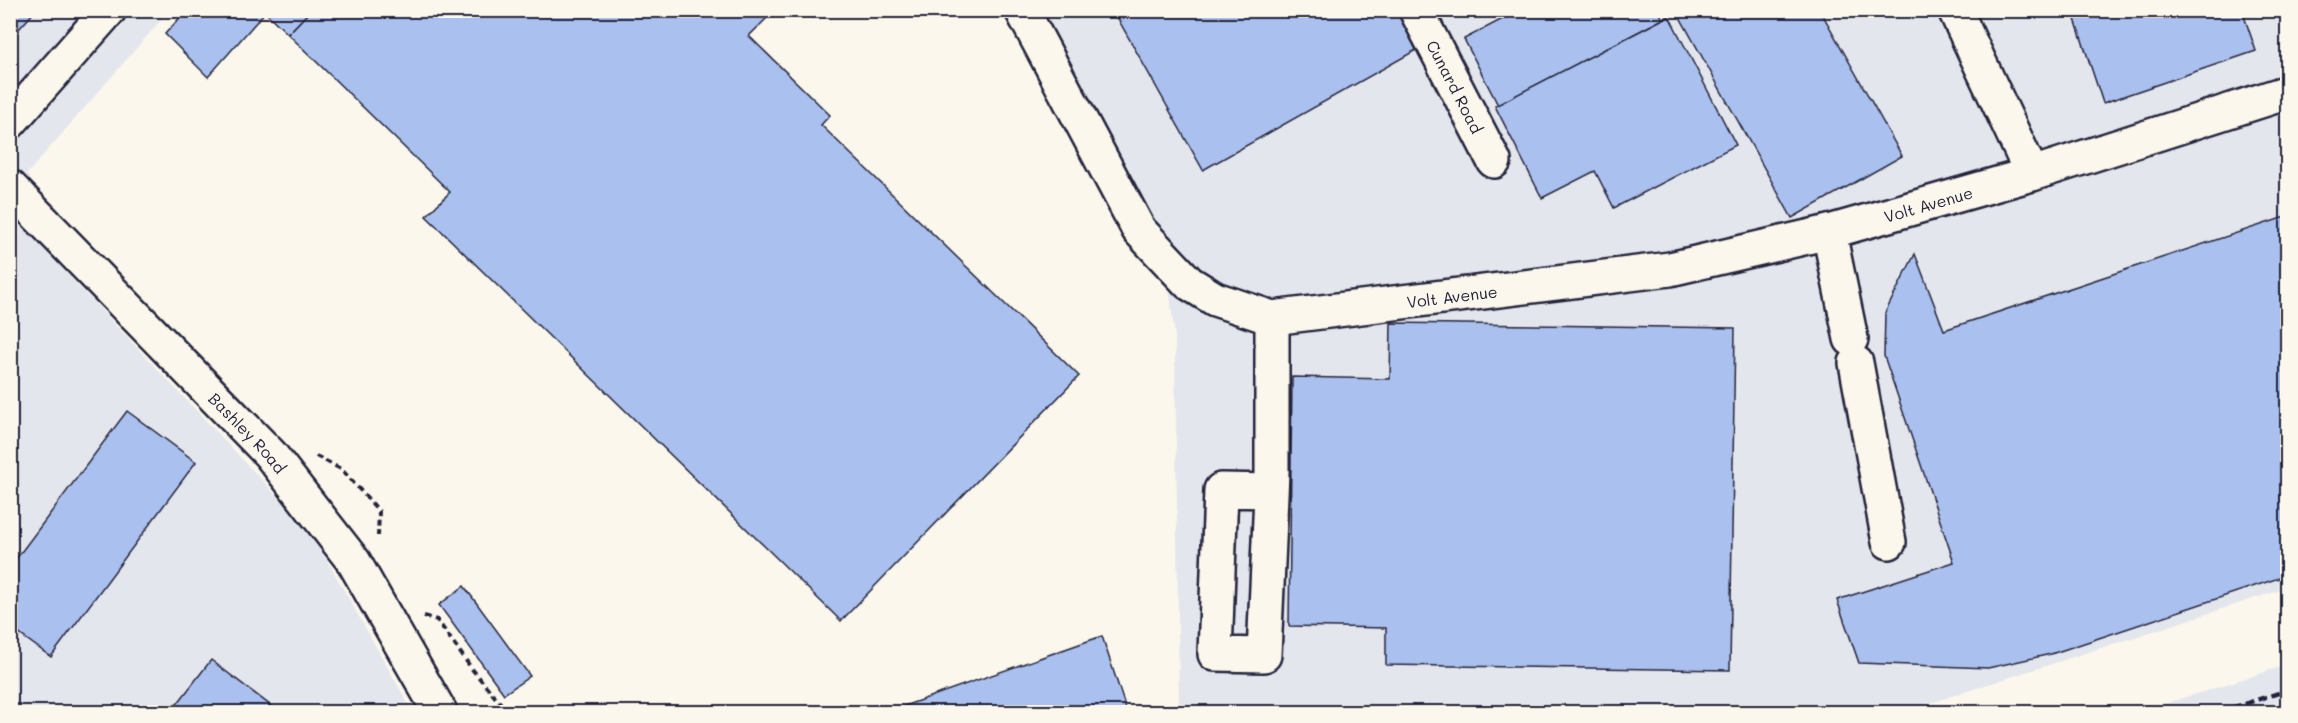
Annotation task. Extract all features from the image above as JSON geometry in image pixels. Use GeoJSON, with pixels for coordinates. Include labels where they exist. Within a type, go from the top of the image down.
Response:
{"type":"FeatureCollection","features":[{"type":"Feature","properties":{"kind":"street"},"geometry":{"type":"LineString","coordinates":[[10,122],[109,10]]}},
{"type":"Feature","properties":{"kind":"street","name":"Volt Avenue"},"geometry":{"type":"LineString","coordinates":[[1022,10],[1139,230],[1189,283],[1215,299],[1272,318],[1670,269],[1829,232],[2032,174],[2288,92]]}},
{"type":"Feature","properties":{"kind":"street","name":"Cunard Road"},"geometry":{"type":"LineString","coordinates":[[1416,10],[1494,161]]}},
{"type":"Feature","properties":{"kind":"street"},"geometry":{"type":"LineString","coordinates":[[1955,10],[2032,174]]}},
{"type":"Feature","properties":{"kind":"street","name":"Bashley Road"},"geometry":{"type":"LineString","coordinates":[[10,187],[270,454],[354,562],[440,712]]}},
{"type":"Feature","properties":{"kind":"street"},"geometry":{"type":"LineString","coordinates":[[1829,232],[1854,351],[1889,542]]}},
{"type":"Feature","properties":{"kind":"street"},"geometry":{"type":"LineString","coordinates":[[1271,491],[1221,490],[1215,654],[1264,655],[1271,491],[1272,318]]}},
{"type":"Feature","properties":{"kind":"shaded area"},"geometry":{"type":"Polygon","coordinates":[[[11,11],[169,11],[11,192],[11,11]]]}},
{"type":"Feature","properties":{"kind":"shaded area"},"geometry":{"type":"Polygon","coordinates":[[[1034,11],[2287,11],[2287,588],[1902,712],[1179,712],[1175,337],[1163,237],[1034,11]]]}},
{"type":"Feature","properties":{"kind":"shaded area"},"geometry":{"type":"Polygon","coordinates":[[[10,213],[311,532],[413,712],[11,712],[10,213]]]}},
{"type":"Feature","properties":{"kind":"shaded area"},"geometry":{"type":"Polygon","coordinates":[[[2287,665],[2287,712],[2139,712],[2287,665]]]}},
{"type":"Feature","properties":{"kind":"building"},"geometry":{"type":"Polygon","coordinates":[[[10,10],[36,10],[10,39],[10,10]]]}},
{"type":"Feature","properties":{"kind":"building"},"geometry":{"type":"Polygon","coordinates":[[[187,10],[311,10],[288,34],[265,12],[208,77],[165,34],[187,10]]]}},
{"type":"Feature","properties":{"kind":"building"},"geometry":{"type":"Polygon","coordinates":[[[311,10],[767,10],[771,14],[749,36],[830,115],[821,125],[1079,376],[841,621],[426,216],[450,192],[288,34],[311,10]]]}},
{"type":"Feature","properties":{"kind":"building"},"geometry":{"type":"Polygon","coordinates":[[[1113,10],[1396,10],[1418,49],[1203,170],[1113,10]]]}},
{"type":"Feature","properties":{"kind":"building"},"geometry":{"type":"Polygon","coordinates":[[[1442,10],[1455,10],[1445,16],[1442,10]]]}},
{"type":"Feature","properties":{"kind":"building"},"geometry":{"type":"Polygon","coordinates":[[[1520,10],[1658,10],[1663,19],[1498,105],[1464,39],[1520,10]]]}},
{"type":"Feature","properties":{"kind":"building"},"geometry":{"type":"Polygon","coordinates":[[[1676,10],[1820,10],[1902,156],[1792,218],[1676,10]]]}},
{"type":"Feature","properties":{"kind":"building"},"geometry":{"type":"Polygon","coordinates":[[[2072,10],[2242,10],[2256,51],[2103,103],[2072,10]]]}},
{"type":"Feature","properties":{"kind":"building"},"geometry":{"type":"Polygon","coordinates":[[[1669,16],[1736,145],[1614,208],[1595,171],[1542,198],[1495,106],[1669,16]]]}},
{"type":"Feature","properties":{"kind":"building"},"geometry":{"type":"Polygon","coordinates":[[[2288,216],[2288,575],[2051,654],[1988,668],[1859,663],[1837,600],[1954,562],[1884,356],[1885,313],[1915,254],[1944,330],[2288,216]]]}},
{"type":"Feature","properties":{"kind":"building"},"geometry":{"type":"Polygon","coordinates":[[[1391,323],[1735,328],[1730,670],[1386,665],[1386,628],[1289,626],[1292,377],[1390,379],[1391,323]]]}},
{"type":"Feature","properties":{"kind":"building"},"geometry":{"type":"Polygon","coordinates":[[[127,411],[196,462],[51,657],[10,627],[10,567],[127,411]]]}},
{"type":"Feature","properties":{"kind":"building"},"geometry":{"type":"Polygon","coordinates":[[[464,586],[530,676],[504,694],[439,605],[464,586]]]}},
{"type":"Feature","properties":{"kind":"building"},"geometry":{"type":"Polygon","coordinates":[[[1102,636],[1127,712],[887,712],[1102,636]]]}},
{"type":"Feature","properties":{"kind":"building"},"geometry":{"type":"Polygon","coordinates":[[[211,660],[279,712],[171,712],[211,660]]]}},
{"type":"Feature","properties":{"kind":"railway"},"geometry":{"type":"LineString","coordinates":[[2219,712],[2288,690]]}},
{"type":"Feature","properties":{"kind":"railway"},"geometry":{"type":"LineString","coordinates":[[2273,712],[2288,708]]}}]}
